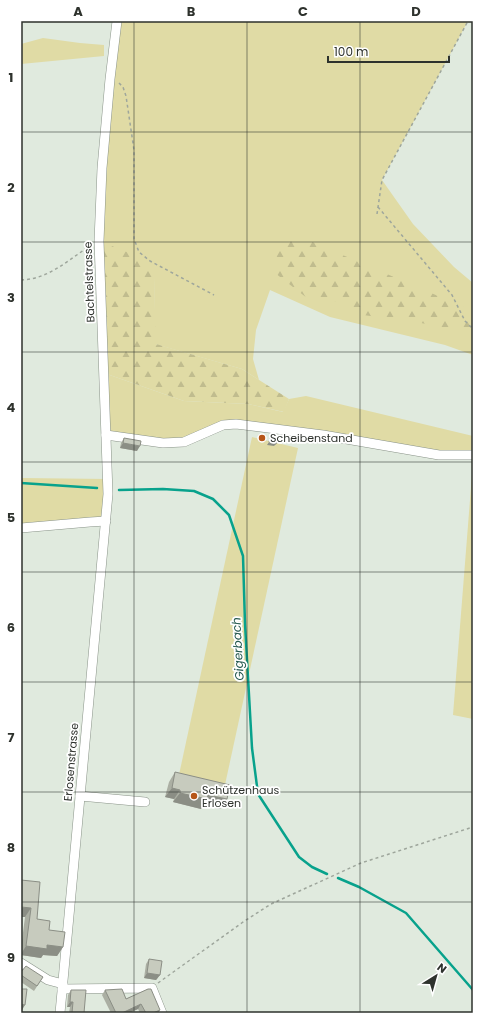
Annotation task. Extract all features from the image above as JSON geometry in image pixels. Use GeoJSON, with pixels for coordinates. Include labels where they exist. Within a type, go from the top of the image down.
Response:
{"type":"FeatureCollection","features":[{"type":"Feature","properties":{"kind":"street","name":"Bachtelstrasse"},"geometry":{"type":"LineString","coordinates":[[104,543],[109,479],[99,241],[102,168],[117,21]]}},
{"type":"Feature","properties":{"kind":"street"},"geometry":{"type":"LineString","coordinates":[[106,435],[163,443],[184,442],[223,425],[236,424],[323,435],[439,455],[473,455]]}},
{"type":"Feature","properties":{"kind":"street"},"geometry":{"type":"LineString","coordinates":[[21,528],[106,521]]}},
{"type":"Feature","properties":{"kind":"street","name":"Erlosenstrasse"},"geometry":{"type":"LineString","coordinates":[[60,1013],[104,543]]}},
{"type":"Feature","properties":{"kind":"street"},"geometry":{"type":"LineString","coordinates":[[80,796],[145,802]]}},
{"type":"Feature","properties":{"kind":"street"},"geometry":{"type":"LineString","coordinates":[[21,963],[48,980],[62,986],[152,988],[162,1013]]}},
{"type":"Feature","properties":{"kind":"path"},"geometry":{"type":"LineString","coordinates":[[377,214],[382,180],[468,21]]}},
{"type":"Feature","properties":{"kind":"path"},"geometry":{"type":"LineString","coordinates":[[110,79],[117,81],[123,87],[126,96],[134,150],[134,238],[138,252],[150,261],[214,295]]}},
{"type":"Feature","properties":{"kind":"path"},"geometry":{"type":"LineString","coordinates":[[378,207],[452,295],[465,321],[473,329]]}},
{"type":"Feature","properties":{"kind":"path"},"geometry":{"type":"LineString","coordinates":[[21,280],[43,275],[62,266],[99,241]]}},
{"type":"Feature","properties":{"kind":"path"},"geometry":{"type":"LineString","coordinates":[[152,988],[243,922],[271,904],[361,863],[473,827]]}},
{"type":"Feature","properties":{"kind":"green space"},"geometry":{"type":"Polygon","coordinates":[[[117,21],[468,21],[382,180],[413,224],[454,267],[473,283],[473,355],[445,345],[330,317],[270,290],[256,330],[253,359],[259,380],[242,369],[155,344],[154,277],[99,241],[117,21]]]}},
{"type":"Feature","properties":{"kind":"green space"},"geometry":{"type":"Polygon","coordinates":[[[43,38],[104,45],[104,56],[21,64],[21,44],[43,38]]]}},
{"type":"Feature","properties":{"kind":"green space"},"geometry":{"type":"Polygon","coordinates":[[[289,238],[310,241],[473,311],[473,335],[462,331],[421,323],[356,314],[342,302],[307,298],[275,273],[277,251],[289,238]]]}},
{"type":"Feature","properties":{"kind":"green space"},"geometry":{"type":"Polygon","coordinates":[[[99,241],[150,261],[154,277],[156,344],[242,369],[289,399],[284,412],[248,404],[184,401],[104,373],[99,241]]]}},
{"type":"Feature","properties":{"kind":"green space"},"geometry":{"type":"Polygon","coordinates":[[[104,373],[184,401],[248,404],[283,412],[289,399],[306,396],[473,436],[473,455],[439,455],[236,424],[184,442],[106,435],[104,373]]]}},
{"type":"Feature","properties":{"kind":"green space"},"geometry":{"type":"Polygon","coordinates":[[[252,437],[298,448],[223,794],[177,784],[252,437]]]}},
{"type":"Feature","properties":{"kind":"green space"},"geometry":{"type":"Polygon","coordinates":[[[473,462],[473,719],[453,715],[473,462]]]}},
{"type":"Feature","properties":{"kind":"green space"},"geometry":{"type":"Polygon","coordinates":[[[21,478],[109,479],[106,521],[21,528],[21,478]]]}},
{"type":"Feature","properties":{"kind":"building"},"geometry":{"type":"Polygon","coordinates":[[[271,435],[278,437],[276,444],[269,442],[271,435]]]}},
{"type":"Feature","properties":{"kind":"building"},"geometry":{"type":"Polygon","coordinates":[[[124,438],[141,441],[140,446],[123,443],[124,438]]]}},
{"type":"Feature","properties":{"kind":"building"},"geometry":{"type":"Polygon","coordinates":[[[175,772],[230,785],[227,799],[208,795],[207,799],[180,793],[180,790],[172,788],[175,772]]]}},
{"type":"Feature","properties":{"kind":"building"},"geometry":{"type":"Polygon","coordinates":[[[21,880],[40,882],[37,919],[50,921],[49,930],[65,932],[63,947],[47,945],[47,949],[26,946],[31,908],[21,907],[21,880]]]}},
{"type":"Feature","properties":{"kind":"building"},"geometry":{"type":"Polygon","coordinates":[[[149,959],[162,961],[160,975],[147,973],[149,959]]]}},
{"type":"Feature","properties":{"kind":"building"},"geometry":{"type":"Polygon","coordinates":[[[26,966],[43,977],[37,986],[21,975],[21,972],[26,966]]]}},
{"type":"Feature","properties":{"kind":"building"},"geometry":{"type":"Polygon","coordinates":[[[21,989],[27,989],[25,1005],[21,1004],[21,989]]]}},
{"type":"Feature","properties":{"kind":"building"},"geometry":{"type":"Polygon","coordinates":[[[122,989],[126,999],[151,989],[160,1010],[153,1013],[146,1013],[141,1004],[122,1013],[116,1013],[105,990],[122,989]]]}},
{"type":"Feature","properties":{"kind":"building"},"geometry":{"type":"Polygon","coordinates":[[[71,990],[86,990],[84,1013],[72,1013],[73,1002],[70,1002],[71,990]]]}},
{"type":"Feature","properties":{"kind":"waterway","name":"Gigerbach"},"geometry":{"type":"LineString","coordinates":[[21,483],[97,488]]}},
{"type":"Feature","properties":{"kind":"waterway","name":"Gigerbach"},"geometry":{"type":"LineString","coordinates":[[119,490],[163,489],[194,491],[213,499],[229,515],[243,556],[252,748],[258,794],[299,857],[312,867],[327,874]]}},
{"type":"Feature","properties":{"kind":"waterway","name":"Gigerbach"},"geometry":{"type":"LineString","coordinates":[[338,878],[359,887],[406,913],[473,990]]}},
{"type":"Feature","properties":{"kind":"place","name":"Scheibenstand"},"geometry":{"type":"Point","coordinates":[262,438]}},
{"type":"Feature","properties":{"kind":"place","name":"Schützenhaus Erlosen"},"geometry":{"type":"Point","coordinates":[194,796]}}]}
